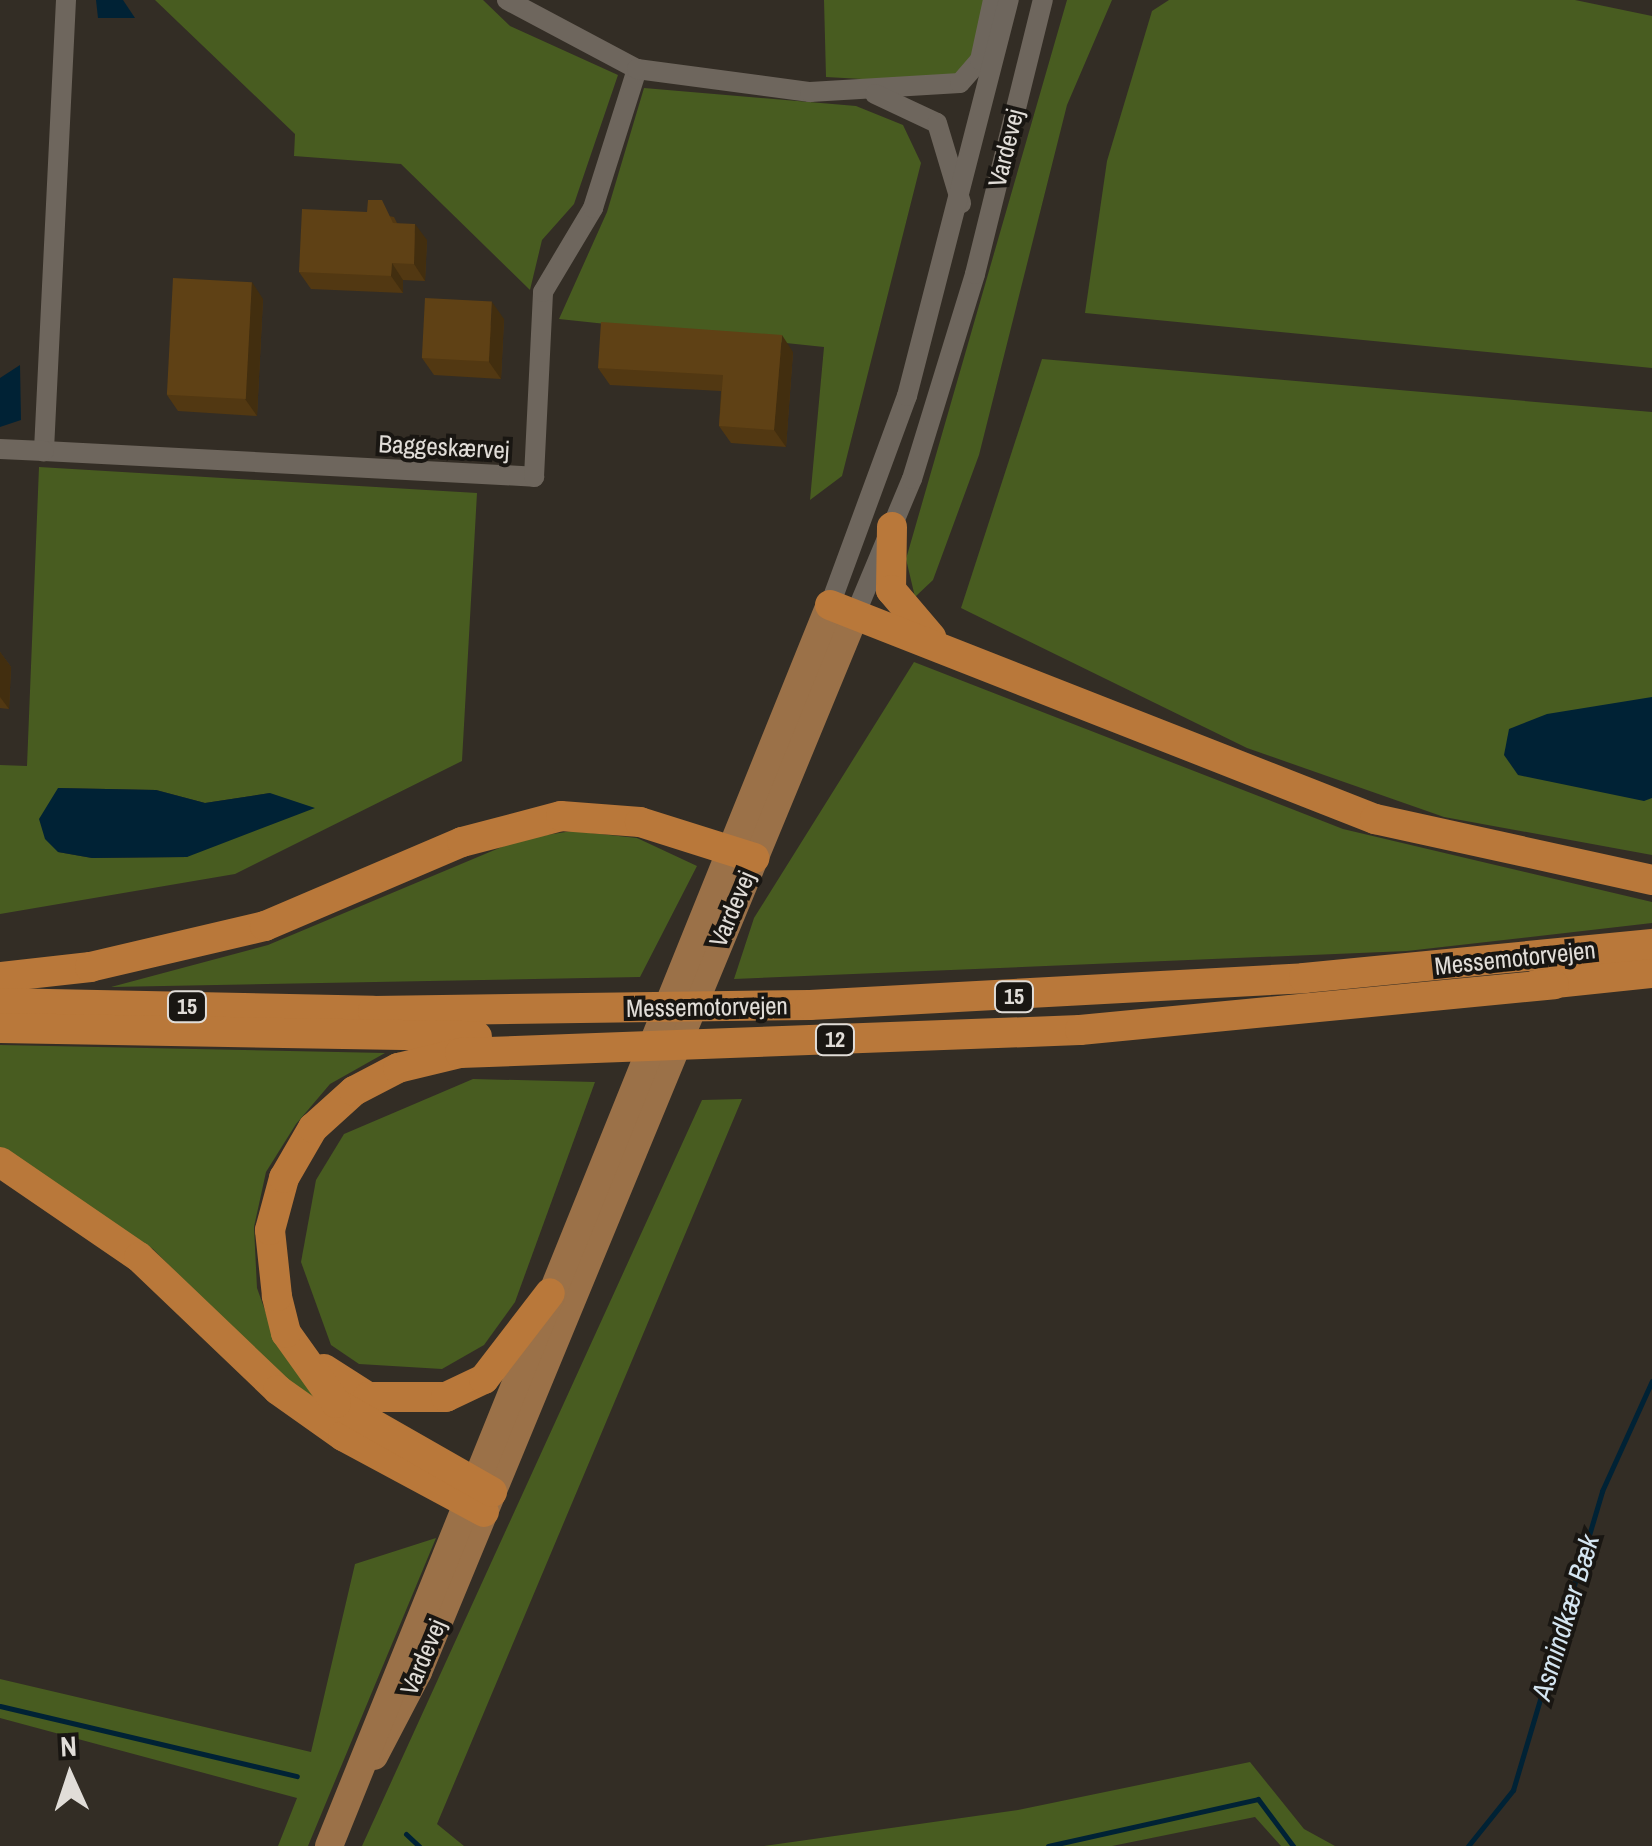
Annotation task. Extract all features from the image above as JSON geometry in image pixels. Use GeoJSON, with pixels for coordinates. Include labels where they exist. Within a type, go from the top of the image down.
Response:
{"type":"FeatureCollection","features":[{"type":"Feature","properties":{"kind":"highway"},"geometry":{"type":"LineString","coordinates":[[892,527],[899,608],[978,664]]}},
{"type":"Feature","properties":{"kind":"highway"},"geometry":{"type":"LineString","coordinates":[[843,610],[1375,819],[1652,880]]}},
{"type":"Feature","properties":{"kind":"highway"},"geometry":{"type":"LineString","coordinates":[[0,977],[90,968],[265,926],[530,821],[640,822],[741,854]]}},
{"type":"Feature","properties":{"kind":"highway","name":"Messemotorvejen"},"geometry":{"type":"LineString","coordinates":[[0,1003],[371,1024],[1068,994],[1652,944]]}},
{"type":"Feature","properties":{"kind":"highway","name":"Messemotorvejen"},"geometry":{"type":"LineString","coordinates":[[0,1028],[1046,1017],[1554,984],[1652,972]]}},
{"type":"Feature","properties":{"kind":"highway","name":"12"},"geometry":{"type":"LineString","coordinates":[[478,1498],[336,1403],[294,1346],[276,1296],[270,1230],[284,1178],[313,1128],[354,1091],[444,1057],[1080,1030],[1554,984]]}},
{"type":"Feature","properties":{"kind":"highway"},"geometry":{"type":"LineString","coordinates":[[0,1162],[140,1257],[278,1390],[478,1498]]}},
{"type":"Feature","properties":{"kind":"highway"},"geometry":{"type":"LineString","coordinates":[[276,1296],[311,1358],[340,1382],[409,1402],[484,1379],[550,1292]]}},
{"type":"Feature","properties":{"kind":"main road","name":"Vardevej"},"geometry":{"type":"LineString","coordinates":[[329,1846],[478,1498],[843,610]]}},
{"type":"Feature","properties":{"kind":"main road","name":"Vardevej"},"geometry":{"type":"LineString","coordinates":[[478,1498],[550,1292],[637,1105]]}},
{"type":"Feature","properties":{"kind":"street"},"geometry":{"type":"LineString","coordinates":[[44,451],[66,0]]}},
{"type":"Feature","properties":{"kind":"street"},"geometry":{"type":"LineString","coordinates":[[507,0],[637,69],[757,92],[868,92],[960,83],[980,60],[993,0]]}},
{"type":"Feature","properties":{"kind":"street","name":"Vardevej"},"geometry":{"type":"LineString","coordinates":[[843,610],[960,203],[1009,0]]}},
{"type":"Feature","properties":{"kind":"street","name":"Vardevej"},"geometry":{"type":"LineString","coordinates":[[843,610],[892,527],[1008,143],[1043,0]]}},
{"type":"Feature","properties":{"kind":"street"},"geometry":{"type":"LineString","coordinates":[[1008,143],[1023,128],[1058,0]]}},
{"type":"Feature","properties":{"kind":"street","name":"Baggeskærvej"},"geometry":{"type":"LineString","coordinates":[[0,449],[534,476],[543,292],[593,208],[637,69]]}},
{"type":"Feature","properties":{"kind":"street"},"geometry":{"type":"LineString","coordinates":[[868,92],[937,123],[960,203]]}},
{"type":"Feature","properties":{"kind":"green space"},"geometry":{"type":"Polygon","coordinates":[[[155,0],[483,0],[510,26],[618,75],[574,204],[542,240],[530,290],[401,164],[294,156],[295,134],[155,0]]]}},
{"type":"Feature","properties":{"kind":"green space"},"geometry":{"type":"Polygon","coordinates":[[[824,0],[990,0],[976,50],[961,72],[934,83],[826,77],[824,0]]]}},
{"type":"Feature","properties":{"kind":"green space"},"geometry":{"type":"Polygon","coordinates":[[[1067,0],[1112,0],[1067,105],[979,455],[933,580],[915,597],[906,559],[1067,0]]]}},
{"type":"Feature","properties":{"kind":"green space"},"geometry":{"type":"Polygon","coordinates":[[[1169,0],[1575,0],[1652,16],[1652,368],[1085,313],[1107,161],[1152,11],[1169,0]]]}},
{"type":"Feature","properties":{"kind":"green space"},"geometry":{"type":"Polygon","coordinates":[[[644,88],[856,106],[903,125],[921,163],[842,476],[810,500],[824,347],[559,319],[607,212],[644,88]]]}},
{"type":"Feature","properties":{"kind":"green space"},"geometry":{"type":"Polygon","coordinates":[[[1042,359],[1652,412],[1652,855],[1444,817],[1247,748],[961,608],[1042,359]]]}},
{"type":"Feature","properties":{"kind":"green space"},"geometry":{"type":"Polygon","coordinates":[[[39,467],[477,493],[462,761],[235,874],[0,914],[0,765],[27,766],[39,467]],[[58,788],[58,852],[92,858],[187,857],[270,793],[205,803],[156,790],[58,788]]]}},
{"type":"Feature","properties":{"kind":"green space"},"geometry":{"type":"Polygon","coordinates":[[[914,662],[1343,829],[1652,902],[1652,923],[1407,951],[734,979],[754,918],[914,662]]]}},
{"type":"Feature","properties":{"kind":"green space"},"geometry":{"type":"Polygon","coordinates":[[[572,831],[637,838],[697,866],[640,977],[111,987],[268,945],[521,839],[572,831]]]}},
{"type":"Feature","properties":{"kind":"green space"},"geometry":{"type":"Polygon","coordinates":[[[0,1045],[385,1053],[330,1084],[296,1124],[266,1172],[254,1227],[257,1288],[272,1330],[322,1406],[282,1381],[153,1249],[0,1149],[0,1045]]]}},
{"type":"Feature","properties":{"kind":"green space"},"geometry":{"type":"Polygon","coordinates":[[[473,1079],[595,1082],[515,1302],[484,1345],[442,1369],[359,1364],[331,1345],[301,1262],[316,1180],[344,1134],[473,1079]]]}},
{"type":"Feature","properties":{"kind":"green space"},"geometry":{"type":"Polygon","coordinates":[[[742,1099],[437,1824],[464,1846],[362,1846],[702,1100],[742,1099]]]}},
{"type":"Feature","properties":{"kind":"green space"},"geometry":{"type":"Polygon","coordinates":[[[436,1538],[308,1846],[278,1846],[297,1798],[0,1718],[0,1679],[311,1752],[355,1564],[436,1538]]]}},
{"type":"Feature","properties":{"kind":"green space"},"geometry":{"type":"Polygon","coordinates":[[[1250,1762],[1304,1829],[1335,1846],[1281,1846],[1255,1817],[1112,1846],[764,1846],[1018,1810],[1250,1762]]]}},
{"type":"Feature","properties":{"kind":"water"},"geometry":{"type":"Polygon","coordinates":[[[96,0],[123,0],[135,18],[98,18],[96,0]]]}},
{"type":"Feature","properties":{"kind":"water"},"geometry":{"type":"Polygon","coordinates":[[[20,365],[21,420],[0,427],[0,378],[20,365]]]}},
{"type":"Feature","properties":{"kind":"water"},"geometry":{"type":"Polygon","coordinates":[[[1652,697],[1652,798],[1644,801],[1518,775],[1504,755],[1509,729],[1547,714],[1652,697]]]}},
{"type":"Feature","properties":{"kind":"water"},"geometry":{"type":"Polygon","coordinates":[[[58,788],[156,790],[205,803],[270,793],[315,808],[187,857],[92,858],[58,852],[45,839],[39,819],[58,788]]]}},
{"type":"Feature","properties":{"kind":"building"},"geometry":{"type":"Polygon","coordinates":[[[368,200],[382,200],[393,223],[415,224],[414,264],[392,263],[391,276],[299,272],[302,209],[367,212],[368,200]]]}},
{"type":"Feature","properties":{"kind":"building"},"geometry":{"type":"Polygon","coordinates":[[[173,278],[252,282],[246,399],[167,395],[173,278]]]}},
{"type":"Feature","properties":{"kind":"building"},"geometry":{"type":"Polygon","coordinates":[[[425,298],[492,302],[489,361],[422,358],[425,298]]]}},
{"type":"Feature","properties":{"kind":"building"},"geometry":{"type":"Polygon","coordinates":[[[601,322],[782,335],[774,430],[719,426],[723,375],[598,368],[601,322]]]}},
{"type":"Feature","properties":{"kind":"waterway","name":"Asmindkær Bæk"},"geometry":{"type":"LineString","coordinates":[[1468,1846],[1513,1790],[1602,1491],[1652,1381]]}},
{"type":"Feature","properties":{"kind":"waterway","name":"Asmindkær Bæk"},"geometry":{"type":"LineString","coordinates":[[0,1706],[297,1776]]}},
{"type":"Feature","properties":{"kind":"waterway","name":"Asmindkær Bæk"},"geometry":{"type":"LineString","coordinates":[[1048,1846],[1258,1799],[1293,1846]]}},
{"type":"Feature","properties":{"kind":"waterway","name":"Asmindkær Bæk"},"geometry":{"type":"LineString","coordinates":[[406,1834],[419,1846]]}}]}
